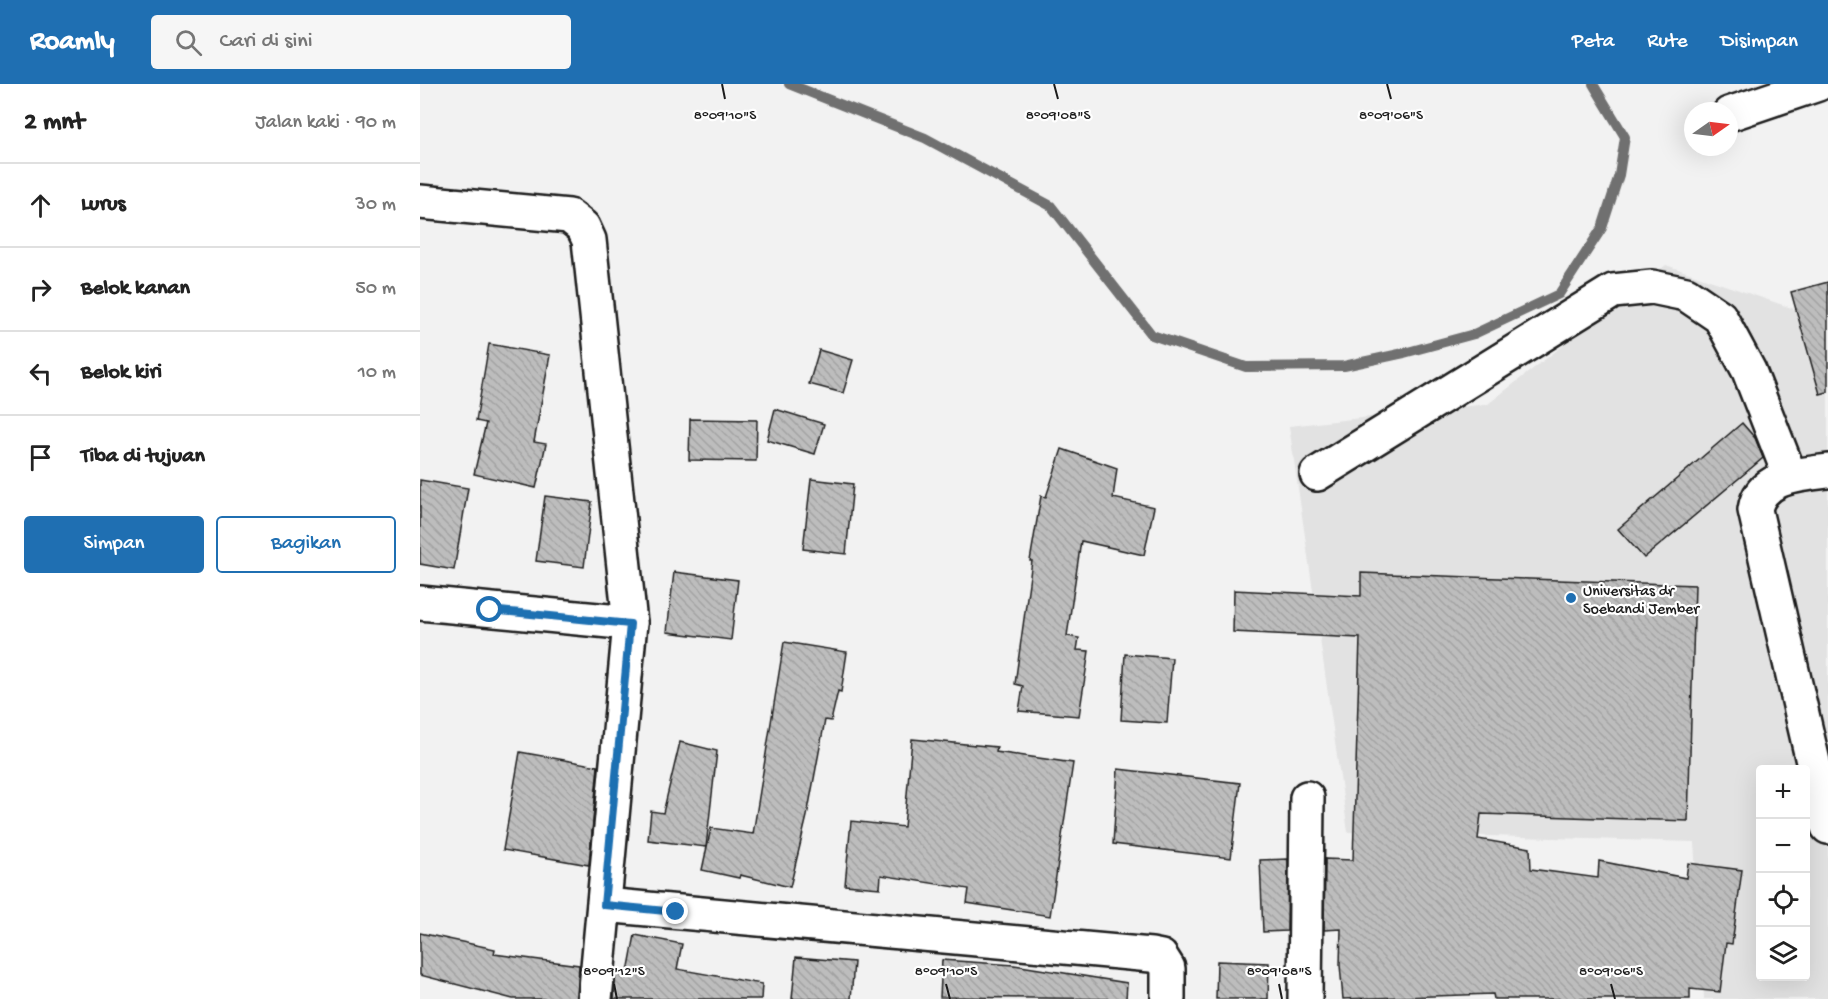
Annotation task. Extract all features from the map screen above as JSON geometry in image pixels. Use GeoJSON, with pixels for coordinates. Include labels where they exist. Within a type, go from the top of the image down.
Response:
{"type":"FeatureCollection","features":[{"type":"Feature","properties":{"kind":"street"},"geometry":{"type":"LineString","coordinates":[[1738,111],[1818,84]]}},
{"type":"Feature","properties":{"kind":"street"},"geometry":{"type":"LineString","coordinates":[[420,202],[569,216],[583,227],[589,240],[630,624],[595,999]]}},
{"type":"Feature","properties":{"kind":"street"},"geometry":{"type":"LineString","coordinates":[[1317,474],[1613,291],[1652,287],[1686,294],[1720,317],[1749,371],[1790,476]]}},
{"type":"Feature","properties":{"kind":"street"},"geometry":{"type":"LineString","coordinates":[[1828,471],[1790,476],[1767,487],[1756,500],[1755,518],[1828,827]]}},
{"type":"Feature","properties":{"kind":"street"},"geometry":{"type":"LineString","coordinates":[[420,603],[630,624]]}},
{"type":"Feature","properties":{"kind":"street"},"geometry":{"type":"LineString","coordinates":[[1305,999],[1307,798]]}},
{"type":"Feature","properties":{"kind":"street"},"geometry":{"type":"LineString","coordinates":[[604,905],[1151,955],[1161,957],[1168,968],[1167,999]]}},
{"type":"Feature","properties":{"kind":"shaded area","name":"Universitas dr Soebandi Jember"},"geometry":{"type":"Polygon","coordinates":[[[1666,265],[1809,314],[1828,309],[1828,999],[1704,999],[1694,842],[1348,832],[1289,426],[1488,404],[1666,265]]]}},
{"type":"Feature","properties":{"kind":"building"},"geometry":{"type":"Polygon","coordinates":[[[1828,282],[1828,392],[1820,394],[1791,292],[1828,282]]]}},
{"type":"Feature","properties":{"kind":"building"},"geometry":{"type":"Polygon","coordinates":[[[489,344],[550,355],[534,442],[546,444],[536,488],[474,474],[486,423],[476,421],[489,344]]]}},
{"type":"Feature","properties":{"kind":"building"},"geometry":{"type":"Polygon","coordinates":[[[819,350],[853,360],[843,393],[809,384],[819,350]]]}},
{"type":"Feature","properties":{"kind":"building"},"geometry":{"type":"Polygon","coordinates":[[[775,409],[824,424],[815,454],[767,440],[775,409]]]}},
{"type":"Feature","properties":{"kind":"building"},"geometry":{"type":"Polygon","coordinates":[[[690,419],[757,420],[756,461],[689,460],[690,419]]]}},
{"type":"Feature","properties":{"kind":"building"},"geometry":{"type":"Polygon","coordinates":[[[1742,423],[1755,438],[1763,458],[1644,558],[1618,529],[1742,423]]]}},
{"type":"Feature","properties":{"kind":"building"},"geometry":{"type":"Polygon","coordinates":[[[1062,449],[1117,468],[1113,498],[1154,507],[1144,555],[1081,541],[1067,636],[1079,638],[1077,650],[1089,651],[1079,716],[1019,711],[1023,686],[1015,684],[1032,561],[1030,561],[1041,496],[1046,497],[1062,449]]]}},
{"type":"Feature","properties":{"kind":"building"},"geometry":{"type":"Polygon","coordinates":[[[811,479],[853,484],[846,554],[803,549],[811,479]]]}},
{"type":"Feature","properties":{"kind":"building"},"geometry":{"type":"Polygon","coordinates":[[[420,480],[468,488],[454,570],[420,564],[420,480]]]}},
{"type":"Feature","properties":{"kind":"building"},"geometry":{"type":"Polygon","coordinates":[[[545,496],[592,502],[584,567],[536,561],[545,496]]]}},
{"type":"Feature","properties":{"kind":"building"},"geometry":{"type":"Polygon","coordinates":[[[674,572],[738,580],[731,640],[667,632],[674,572]]]}},
{"type":"Feature","properties":{"kind":"building"},"geometry":{"type":"Polygon","coordinates":[[[1361,573],[1695,585],[1688,821],[1481,814],[1478,839],[1530,848],[1531,869],[1598,878],[1599,861],[1686,878],[1688,863],[1742,870],[1732,944],[1726,943],[1720,992],[1690,989],[1690,999],[1494,999],[1493,994],[1343,999],[1340,965],[1341,929],[1324,930],[1325,859],[1353,860],[1360,638],[1233,632],[1234,590],[1361,596],[1361,573]]]}},
{"type":"Feature","properties":{"kind":"building"},"geometry":{"type":"Polygon","coordinates":[[[784,642],[847,652],[841,692],[838,691],[831,721],[825,720],[807,816],[790,887],[740,875],[739,878],[702,870],[711,828],[753,834],[784,642]]]}},
{"type":"Feature","properties":{"kind":"building"},"geometry":{"type":"Polygon","coordinates":[[[1125,654],[1172,658],[1167,723],[1121,720],[1125,654]]]}},
{"type":"Feature","properties":{"kind":"building"},"geometry":{"type":"Polygon","coordinates":[[[912,739],[997,747],[996,752],[1073,763],[1050,916],[967,903],[969,889],[881,875],[880,888],[845,885],[851,821],[904,827],[912,739]]]}},
{"type":"Feature","properties":{"kind":"building"},"geometry":{"type":"Polygon","coordinates":[[[680,742],[717,751],[706,847],[648,840],[651,811],[663,813],[680,742]]]}},
{"type":"Feature","properties":{"kind":"building"},"geometry":{"type":"Polygon","coordinates":[[[520,752],[598,766],[589,865],[503,850],[520,752]]]}},
{"type":"Feature","properties":{"kind":"building"},"geometry":{"type":"Polygon","coordinates":[[[1118,769],[1240,783],[1231,858],[1113,844],[1118,769]]]}},
{"type":"Feature","properties":{"kind":"building"},"geometry":{"type":"Polygon","coordinates":[[[1288,859],[1287,931],[1263,932],[1260,860],[1288,859]]]}},
{"type":"Feature","properties":{"kind":"building"},"geometry":{"type":"Polygon","coordinates":[[[420,933],[495,949],[494,954],[579,965],[577,999],[513,999],[420,975],[420,933]]]}},
{"type":"Feature","properties":{"kind":"building"},"geometry":{"type":"Polygon","coordinates":[[[635,935],[682,944],[677,969],[762,984],[761,999],[614,999],[616,970],[628,972],[635,935]]]}},
{"type":"Feature","properties":{"kind":"building"},"geometry":{"type":"Polygon","coordinates":[[[796,957],[854,962],[851,999],[792,999],[796,957]]]}},
{"type":"Feature","properties":{"kind":"building"},"geometry":{"type":"Polygon","coordinates":[[[942,960],[1014,965],[1127,983],[1126,999],[940,997],[942,960]]]}},
{"type":"Feature","properties":{"kind":"building"},"geometry":{"type":"Polygon","coordinates":[[[1217,961],[1269,963],[1268,999],[1216,999],[1217,961]]]}},
{"type":"Feature","properties":{"kind":"waterway"},"geometry":{"type":"LineString","coordinates":[[789,84],[925,138],[1051,206],[1152,335],[1246,367],[1344,366],[1404,353],[1474,334],[1559,294],[1602,228],[1619,175],[1625,137],[1593,84]]}},
{"type":"Feature","properties":{"kind":"place","name":"Universitas dr Soebandi Jember"},"geometry":{"type":"Point","coordinates":[1571,598]}},
{"type":"Feature","properties":{"kind":"route"},"geometry":{"type":"LineString","coordinates":[[490,610],[630,624],[604,905],[676,912]]}}]}
